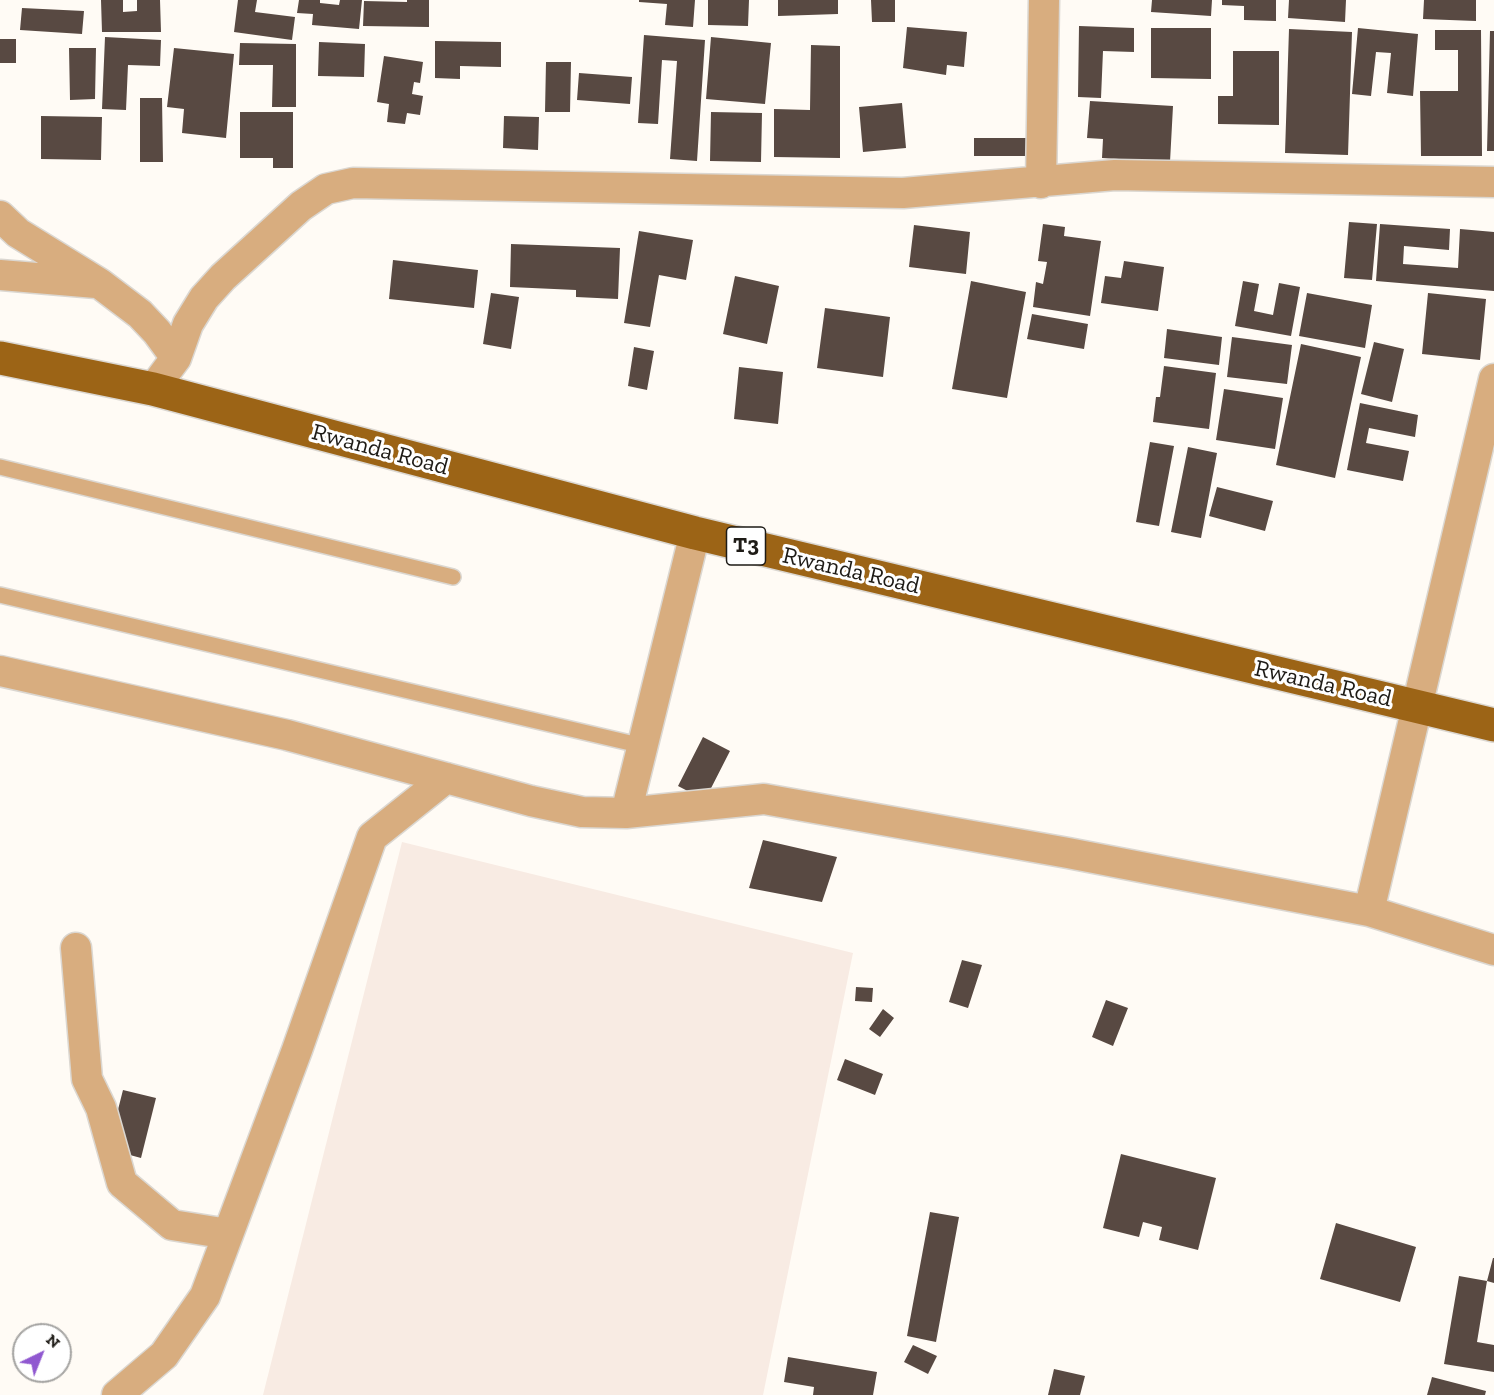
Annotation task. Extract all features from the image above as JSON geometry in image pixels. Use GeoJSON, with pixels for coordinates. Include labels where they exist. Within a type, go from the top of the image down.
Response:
{"type":"FeatureCollection","features":[{"type":"Feature","properties":{"kind":"highway","name":"Rwanda Road"},"geometry":{"type":"LineString","coordinates":[[0,357],[153,389],[694,534],[1494,725]]}},
{"type":"Feature","properties":{"kind":"street"},"geometry":{"type":"LineString","coordinates":[[1041,183],[1044,0]]}},
{"type":"Feature","properties":{"kind":"street"},"geometry":{"type":"LineString","coordinates":[[153,389],[176,358],[188,324],[204,298],[223,277],[301,206],[326,189],[353,183],[903,193],[1115,175],[1494,182]]}},
{"type":"Feature","properties":{"kind":"street"},"geometry":{"type":"LineString","coordinates":[[0,216],[18,234],[99,283],[140,314],[176,358]]}},
{"type":"Feature","properties":{"kind":"street"},"geometry":{"type":"LineString","coordinates":[[0,275],[99,283]]}},
{"type":"Feature","properties":{"kind":"street"},"geometry":{"type":"LineString","coordinates":[[1369,911],[1494,379]]}},
{"type":"Feature","properties":{"kind":"street"},"geometry":{"type":"LineString","coordinates":[[626,813],[694,534]]}},
{"type":"Feature","properties":{"kind":"street"},"geometry":{"type":"LineString","coordinates":[[0,671],[287,735],[531,801],[582,812],[626,813],[764,799],[1068,853],[1369,911],[1494,951]]}},
{"type":"Feature","properties":{"kind":"street"},"geometry":{"type":"LineString","coordinates":[[117,1395],[164,1355],[205,1296],[293,1061],[372,837],[446,778]]}},
{"type":"Feature","properties":{"kind":"street"},"geometry":{"type":"LineString","coordinates":[[76,948],[87,1079],[101,1108],[122,1183],[172,1225],[228,1234]]}},
{"type":"Feature","properties":{"kind":"lane"},"geometry":{"type":"LineString","coordinates":[[0,467],[453,578]]}},
{"type":"Feature","properties":{"kind":"lane"},"geometry":{"type":"LineString","coordinates":[[0,595],[643,746]]}},
{"type":"Feature","properties":{"kind":"shaded area"},"geometry":{"type":"Polygon","coordinates":[[[402,842],[853,953],[763,1395],[263,1395],[402,842]]]}},
{"type":"Feature","properties":{"kind":"building"},"geometry":{"type":"Polygon","coordinates":[[[101,0],[123,0],[123,12],[137,11],[137,0],[160,0],[161,32],[102,32],[101,0]]]}},
{"type":"Feature","properties":{"kind":"building"},"geometry":{"type":"Polygon","coordinates":[[[238,0],[257,0],[255,12],[295,17],[292,40],[234,32],[238,0]]]}},
{"type":"Feature","properties":{"kind":"building"},"geometry":{"type":"Polygon","coordinates":[[[299,0],[320,0],[320,3],[339,5],[340,0],[362,0],[359,29],[312,25],[313,14],[297,13],[299,0]]]}},
{"type":"Feature","properties":{"kind":"building"},"geometry":{"type":"Polygon","coordinates":[[[407,0],[429,0],[429,27],[363,26],[364,1],[407,2],[407,0]]]}},
{"type":"Feature","properties":{"kind":"building"},"geometry":{"type":"Polygon","coordinates":[[[639,0],[695,0],[693,27],[665,25],[667,4],[639,2],[639,0]]]}},
{"type":"Feature","properties":{"kind":"building"},"geometry":{"type":"Polygon","coordinates":[[[708,0],[749,0],[748,26],[708,25],[708,0]]]}},
{"type":"Feature","properties":{"kind":"building"},"geometry":{"type":"Polygon","coordinates":[[[778,0],[838,0],[838,14],[778,16],[778,0]]]}},
{"type":"Feature","properties":{"kind":"building"},"geometry":{"type":"Polygon","coordinates":[[[871,0],[895,0],[895,22],[872,22],[871,0]]]}},
{"type":"Feature","properties":{"kind":"building"},"geometry":{"type":"Polygon","coordinates":[[[1152,0],[1212,0],[1211,16],[1151,12],[1152,0]]]}},
{"type":"Feature","properties":{"kind":"building"},"geometry":{"type":"Polygon","coordinates":[[[1222,0],[1276,0],[1276,21],[1244,20],[1244,6],[1222,5],[1222,0]]]}},
{"type":"Feature","properties":{"kind":"building"},"geometry":{"type":"Polygon","coordinates":[[[1289,0],[1346,0],[1345,22],[1288,18],[1289,0]]]}},
{"type":"Feature","properties":{"kind":"building"},"geometry":{"type":"Polygon","coordinates":[[[1424,0],[1476,0],[1476,21],[1423,19],[1424,0]]]}},
{"type":"Feature","properties":{"kind":"building"},"geometry":{"type":"Polygon","coordinates":[[[22,8],[84,11],[82,34],[20,30],[22,8]]]}},
{"type":"Feature","properties":{"kind":"building"},"geometry":{"type":"Polygon","coordinates":[[[1079,26],[1134,28],[1134,52],[1103,51],[1101,98],[1078,97],[1079,26]]]}},
{"type":"Feature","properties":{"kind":"building"},"geometry":{"type":"Polygon","coordinates":[[[907,27],[967,32],[964,67],[947,65],[946,75],[903,68],[907,27]]]}},
{"type":"Feature","properties":{"kind":"building"},"geometry":{"type":"Polygon","coordinates":[[[1151,28],[1211,28],[1211,79],[1151,78],[1151,28]]]}},
{"type":"Feature","properties":{"kind":"building"},"geometry":{"type":"Polygon","coordinates":[[[1358,28],[1418,34],[1413,96],[1387,93],[1391,53],[1376,52],[1371,96],[1352,94],[1358,28]]]}},
{"type":"Feature","properties":{"kind":"building"},"geometry":{"type":"Polygon","coordinates":[[[1289,29],[1352,32],[1348,155],[1285,153],[1289,29]]]}},
{"type":"Feature","properties":{"kind":"building"},"geometry":{"type":"Polygon","coordinates":[[[1435,30],[1481,30],[1482,156],[1421,156],[1420,91],[1458,91],[1458,50],[1435,50],[1435,30]]]}},
{"type":"Feature","properties":{"kind":"building"},"geometry":{"type":"Polygon","coordinates":[[[1490,31],[1494,31],[1494,151],[1487,151],[1490,31]]]}},
{"type":"Feature","properties":{"kind":"building"},"geometry":{"type":"Polygon","coordinates":[[[644,35],[705,40],[697,161],[670,159],[677,61],[662,60],[658,124],[638,123],[644,35]]]}},
{"type":"Feature","properties":{"kind":"building"},"geometry":{"type":"Polygon","coordinates":[[[105,37],[161,40],[160,66],[128,65],[126,110],[102,109],[105,37]]]}},
{"type":"Feature","properties":{"kind":"building"},"geometry":{"type":"Polygon","coordinates":[[[711,37],[771,43],[765,104],[706,99],[711,37]]]}},
{"type":"Feature","properties":{"kind":"building"},"geometry":{"type":"Polygon","coordinates":[[[0,39],[16,39],[16,63],[0,63],[0,39]]]}},
{"type":"Feature","properties":{"kind":"building"},"geometry":{"type":"Polygon","coordinates":[[[435,41],[501,42],[501,67],[460,66],[460,79],[435,78],[435,41]]]}},
{"type":"Feature","properties":{"kind":"building"},"geometry":{"type":"Polygon","coordinates":[[[319,42],[365,44],[364,77],[318,76],[319,42]]]}},
{"type":"Feature","properties":{"kind":"building"},"geometry":{"type":"Polygon","coordinates":[[[240,43],[296,44],[296,107],[272,107],[273,65],[239,65],[240,43]]]}},
{"type":"Feature","properties":{"kind":"building"},"geometry":{"type":"Polygon","coordinates":[[[811,45],[840,46],[840,158],[774,157],[774,109],[810,110],[811,45]]]}},
{"type":"Feature","properties":{"kind":"building"},"geometry":{"type":"Polygon","coordinates":[[[69,48],[96,48],[95,99],[70,100],[69,48]]]}},
{"type":"Feature","properties":{"kind":"building"},"geometry":{"type":"Polygon","coordinates":[[[174,48],[234,54],[226,138],[182,133],[184,109],[167,107],[174,48]]]}},
{"type":"Feature","properties":{"kind":"building"},"geometry":{"type":"Polygon","coordinates":[[[1233,51],[1279,51],[1279,125],[1218,124],[1218,96],[1233,96],[1233,51]]]}},
{"type":"Feature","properties":{"kind":"building"},"geometry":{"type":"Polygon","coordinates":[[[384,56],[423,62],[420,83],[414,82],[412,94],[423,96],[420,115],[407,113],[405,124],[387,122],[389,104],[377,102],[384,56]]]}},
{"type":"Feature","properties":{"kind":"building"},"geometry":{"type":"Polygon","coordinates":[[[546,62],[571,62],[570,112],[545,112],[546,62]]]}},
{"type":"Feature","properties":{"kind":"building"},"geometry":{"type":"Polygon","coordinates":[[[579,73],[632,77],[630,104],[577,100],[579,73]]]}},
{"type":"Feature","properties":{"kind":"building"},"geometry":{"type":"Polygon","coordinates":[[[140,98],[162,98],[163,162],[140,162],[140,98]]]}},
{"type":"Feature","properties":{"kind":"building"},"geometry":{"type":"Polygon","coordinates":[[[1090,101],[1173,106],[1170,162],[1102,158],[1103,139],[1087,138],[1090,101]]]}},
{"type":"Feature","properties":{"kind":"building"},"geometry":{"type":"Polygon","coordinates":[[[902,103],[906,148],[863,152],[859,107],[902,103]]]}},
{"type":"Feature","properties":{"kind":"building"},"geometry":{"type":"Polygon","coordinates":[[[240,112],[293,112],[293,168],[273,168],[273,158],[240,158],[240,112]]]}},
{"type":"Feature","properties":{"kind":"building"},"geometry":{"type":"Polygon","coordinates":[[[711,112],[762,113],[761,162],[710,161],[711,112]]]}},
{"type":"Feature","properties":{"kind":"building"},"geometry":{"type":"Polygon","coordinates":[[[41,116],[102,117],[101,160],[41,159],[41,116]]]}},
{"type":"Feature","properties":{"kind":"building"},"geometry":{"type":"Polygon","coordinates":[[[504,116],[539,117],[538,150],[503,148],[504,116]]]}},
{"type":"Feature","properties":{"kind":"building"},"geometry":{"type":"Polygon","coordinates":[[[974,138],[1027,138],[1027,156],[974,156],[974,138]]]}},
{"type":"Feature","properties":{"kind":"building"},"geometry":{"type":"Polygon","coordinates":[[[1349,222],[1377,224],[1372,280],[1344,278],[1349,222]]]}},
{"type":"Feature","properties":{"kind":"building"},"geometry":{"type":"Polygon","coordinates":[[[1043,224],[1065,227],[1064,236],[1101,241],[1090,316],[1033,307],[1036,282],[1043,284],[1047,262],[1038,261],[1043,224]]]}},
{"type":"Feature","properties":{"kind":"building"},"geometry":{"type":"Polygon","coordinates":[[[1380,224],[1450,229],[1449,250],[1404,246],[1403,264],[1458,268],[1460,229],[1494,232],[1494,291],[1376,281],[1380,224]]]}},
{"type":"Feature","properties":{"kind":"building"},"geometry":{"type":"Polygon","coordinates":[[[914,225],[970,232],[966,274],[909,267],[914,225]]]}},
{"type":"Feature","properties":{"kind":"building"},"geometry":{"type":"Polygon","coordinates":[[[639,231],[693,240],[686,280],[659,275],[650,327],[624,323],[639,231]]]}},
{"type":"Feature","properties":{"kind":"building"},"geometry":{"type":"Polygon","coordinates":[[[511,244],[620,248],[618,299],[576,297],[576,290],[510,287],[511,244]]]}},
{"type":"Feature","properties":{"kind":"building"},"geometry":{"type":"Polygon","coordinates":[[[393,260],[478,270],[474,308],[389,299],[393,260]]]}},
{"type":"Feature","properties":{"kind":"building"},"geometry":{"type":"Polygon","coordinates":[[[1124,261],[1164,267],[1158,311],[1101,303],[1105,276],[1121,278],[1124,261]]]}},
{"type":"Feature","properties":{"kind":"building"},"geometry":{"type":"Polygon","coordinates":[[[735,276],[779,286],[767,344],[723,334],[735,276]]]}},
{"type":"Feature","properties":{"kind":"building"},"geometry":{"type":"Polygon","coordinates":[[[971,281],[1026,292],[1007,398],[952,389],[971,281]]]}},
{"type":"Feature","properties":{"kind":"building"},"geometry":{"type":"Polygon","coordinates":[[[1243,281],[1259,284],[1254,311],[1273,315],[1279,283],[1300,287],[1291,336],[1235,326],[1243,281]]]}},
{"type":"Feature","properties":{"kind":"building"},"geometry":{"type":"Polygon","coordinates":[[[491,293],[519,297],[511,349],[483,344],[491,293]]]}},
{"type":"Feature","properties":{"kind":"building"},"geometry":{"type":"Polygon","coordinates":[[[1307,293],[1372,305],[1365,348],[1299,336],[1307,293]]]}},
{"type":"Feature","properties":{"kind":"building"},"geometry":{"type":"Polygon","coordinates":[[[1428,293],[1486,299],[1480,360],[1422,354],[1428,293]]]}},
{"type":"Feature","properties":{"kind":"building"},"geometry":{"type":"Polygon","coordinates":[[[825,308],[890,317],[883,377],[817,368],[825,308]]]}},
{"type":"Feature","properties":{"kind":"building"},"geometry":{"type":"Polygon","coordinates":[[[1032,314],[1088,324],[1084,349],[1027,339],[1032,314]]]}},
{"type":"Feature","properties":{"kind":"building"},"geometry":{"type":"Polygon","coordinates":[[[1167,329],[1222,337],[1219,365],[1164,358],[1167,329]]]}},
{"type":"Feature","properties":{"kind":"building"},"geometry":{"type":"Polygon","coordinates":[[[1232,337],[1292,345],[1287,384],[1227,377],[1232,337]]]}},
{"type":"Feature","properties":{"kind":"building"},"geometry":{"type":"Polygon","coordinates":[[[1374,342],[1404,349],[1392,402],[1361,394],[1374,342]]]}},
{"type":"Feature","properties":{"kind":"building"},"geometry":{"type":"Polygon","coordinates":[[[1301,344],[1361,357],[1335,478],[1276,465],[1301,344]]]}},
{"type":"Feature","properties":{"kind":"building"},"geometry":{"type":"Polygon","coordinates":[[[634,347],[654,351],[647,390],[628,386],[634,347]]]}},
{"type":"Feature","properties":{"kind":"building"},"geometry":{"type":"Polygon","coordinates":[[[1164,366],[1216,373],[1209,429],[1153,422],[1156,397],[1160,397],[1164,366]]]}},
{"type":"Feature","properties":{"kind":"building"},"geometry":{"type":"Polygon","coordinates":[[[739,367],[783,372],[778,424],[734,419],[739,367]]]}},
{"type":"Feature","properties":{"kind":"building"},"geometry":{"type":"Polygon","coordinates":[[[1224,389],[1283,398],[1275,449],[1216,440],[1224,389]]]}},
{"type":"Feature","properties":{"kind":"building"},"geometry":{"type":"Polygon","coordinates":[[[1360,403],[1418,415],[1415,437],[1369,428],[1366,443],[1409,451],[1403,481],[1347,470],[1360,403]]]}},
{"type":"Feature","properties":{"kind":"building"},"geometry":{"type":"Polygon","coordinates":[[[1150,442],[1174,446],[1159,526],[1136,522],[1150,442]]]}},
{"type":"Feature","properties":{"kind":"building"},"geometry":{"type":"Polygon","coordinates":[[[1188,447],[1217,453],[1201,538],[1171,532],[1188,447]]]}},
{"type":"Feature","properties":{"kind":"building"},"geometry":{"type":"Polygon","coordinates":[[[1217,487],[1273,501],[1265,531],[1209,516],[1217,487]]]}},
{"type":"Feature","properties":{"kind":"building"},"geometry":{"type":"Polygon","coordinates":[[[703,737],[730,751],[705,800],[678,786],[703,737]]]}},
{"type":"Feature","properties":{"kind":"building"},"geometry":{"type":"Polygon","coordinates":[[[763,840],[837,857],[822,902],[749,888],[763,840]]]}},
{"type":"Feature","properties":{"kind":"building"},"geometry":{"type":"Polygon","coordinates":[[[962,960],[982,965],[968,1008],[949,1002],[962,960]]]}},
{"type":"Feature","properties":{"kind":"building"},"geometry":{"type":"Polygon","coordinates":[[[856,987],[873,988],[872,1002],[855,1001],[856,987]]]}},
{"type":"Feature","properties":{"kind":"building"},"geometry":{"type":"Polygon","coordinates":[[[1106,1000],[1128,1008],[1113,1046],[1092,1037],[1106,1000]]]}},
{"type":"Feature","properties":{"kind":"building"},"geometry":{"type":"Polygon","coordinates":[[[883,1009],[894,1018],[880,1037],[869,1029],[883,1009]]]}},
{"type":"Feature","properties":{"kind":"building"},"geometry":{"type":"Polygon","coordinates":[[[845,1059],[883,1074],[875,1095],[837,1080],[845,1059]]]}},
{"type":"Feature","properties":{"kind":"building"},"geometry":{"type":"Polygon","coordinates":[[[123,1090],[156,1098],[141,1158],[108,1149],[123,1090]]]}},
{"type":"Feature","properties":{"kind":"building"},"geometry":{"type":"Polygon","coordinates":[[[1121,1154],[1216,1178],[1198,1250],[1159,1240],[1162,1227],[1143,1222],[1139,1237],[1103,1228],[1121,1154]]]}},
{"type":"Feature","properties":{"kind":"building"},"geometry":{"type":"Polygon","coordinates":[[[930,1212],[959,1217],[936,1342],[907,1336],[930,1212]]]}},
{"type":"Feature","properties":{"kind":"building"},"geometry":{"type":"Polygon","coordinates":[[[1336,1223],[1416,1247],[1400,1302],[1320,1279],[1336,1223]]]}},
{"type":"Feature","properties":{"kind":"building"},"geometry":{"type":"Polygon","coordinates":[[[1494,1258],[1494,1283],[1487,1281],[1494,1258]]]}},
{"type":"Feature","properties":{"kind":"building"},"geometry":{"type":"Polygon","coordinates":[[[1459,1276],[1487,1281],[1477,1342],[1494,1345],[1494,1372],[1444,1364],[1459,1276]]]}},
{"type":"Feature","properties":{"kind":"building"},"geometry":{"type":"Polygon","coordinates":[[[913,1345],[937,1356],[928,1374],[904,1362],[913,1345]]]}},
{"type":"Feature","properties":{"kind":"building"},"geometry":{"type":"Polygon","coordinates":[[[788,1357],[877,1372],[873,1395],[813,1395],[814,1387],[784,1382],[788,1357]]]}},
{"type":"Feature","properties":{"kind":"building"},"geometry":{"type":"Polygon","coordinates":[[[1054,1369],[1085,1376],[1080,1395],[1048,1395],[1054,1369]]]}},
{"type":"Feature","properties":{"kind":"building"},"geometry":{"type":"Polygon","coordinates":[[[1432,1377],[1486,1391],[1485,1395],[1427,1395],[1432,1377]]]}}]}
